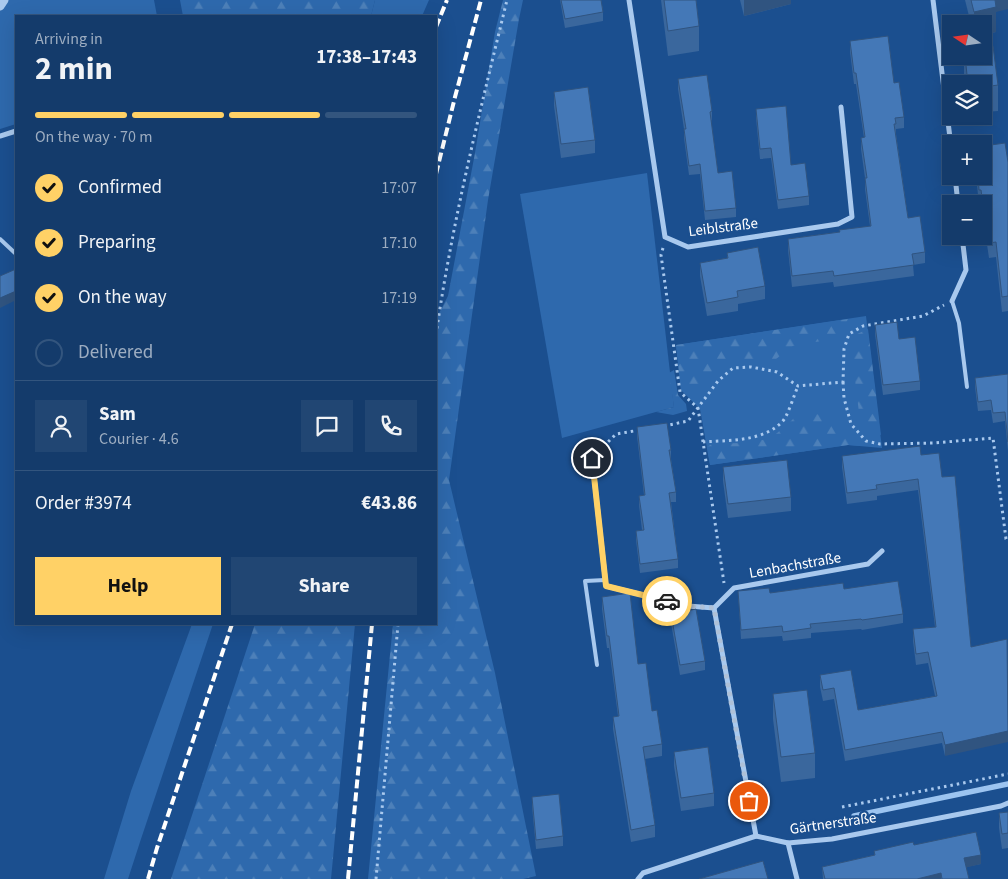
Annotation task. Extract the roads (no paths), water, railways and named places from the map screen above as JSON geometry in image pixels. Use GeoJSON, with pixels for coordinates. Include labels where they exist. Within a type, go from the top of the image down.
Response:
{"type":"FeatureCollection","features":[{"type":"Feature","properties":{"kind":"street"},"geometry":{"type":"LineString","coordinates":[[0,6],[4,0]]}},
{"type":"Feature","properties":{"kind":"street","name":"Leiblstraße"},"geometry":{"type":"LineString","coordinates":[[629,0],[665,237],[688,247],[838,224],[852,217],[841,107]]}},
{"type":"Feature","properties":{"kind":"street"},"geometry":{"type":"LineString","coordinates":[[933,0],[950,135]]}},
{"type":"Feature","properties":{"kind":"street"},"geometry":{"type":"LineString","coordinates":[[0,136],[15,131]]}},
{"type":"Feature","properties":{"kind":"street"},"geometry":{"type":"LineString","coordinates":[[952,301],[966,270],[963,245]]}},
{"type":"Feature","properties":{"kind":"street"},"geometry":{"type":"LineString","coordinates":[[592,458],[606,586],[688,606],[714,608],[756,836],[643,873],[638,879]]}},
{"type":"Feature","properties":{"kind":"street","name":"Lenbachstraße"},"geometry":{"type":"LineString","coordinates":[[714,608],[734,588],[868,564],[882,551]]}},
{"type":"Feature","properties":{"kind":"street","name":"Gärtnerstraße"},"geometry":{"type":"LineString","coordinates":[[756,836],[788,843],[832,839],[992,808],[1008,803]]}},
{"type":"Feature","properties":{"kind":"street"},"geometry":{"type":"LineString","coordinates":[[788,843],[797,879]]}},
{"type":"Feature","properties":{"kind":"lane"},"geometry":{"type":"LineString","coordinates":[[0,239],[15,253]]}},
{"type":"Feature","properties":{"kind":"lane"},"geometry":{"type":"LineString","coordinates":[[952,301],[959,323],[968,387]]}},
{"type":"Feature","properties":{"kind":"lane"},"geometry":{"type":"LineString","coordinates":[[597,665],[584,582],[605,580]]}},
{"type":"Feature","properties":{"kind":"waterway"},"geometry":{"type":"LineString","coordinates":[[854,816],[1008,784]]}},
{"type":"Feature","properties":{"kind":"railway"},"geometry":{"type":"LineString","coordinates":[[437,25],[447,0]]}},
{"type":"Feature","properties":{"kind":"railway"},"geometry":{"type":"LineString","coordinates":[[437,170],[481,0]]}},
{"type":"Feature","properties":{"kind":"railway"},"geometry":{"type":"LineString","coordinates":[[148,879],[232,625]]}},
{"type":"Feature","properties":{"kind":"railway"},"geometry":{"type":"LineString","coordinates":[[348,879],[372,625]]}}]}
